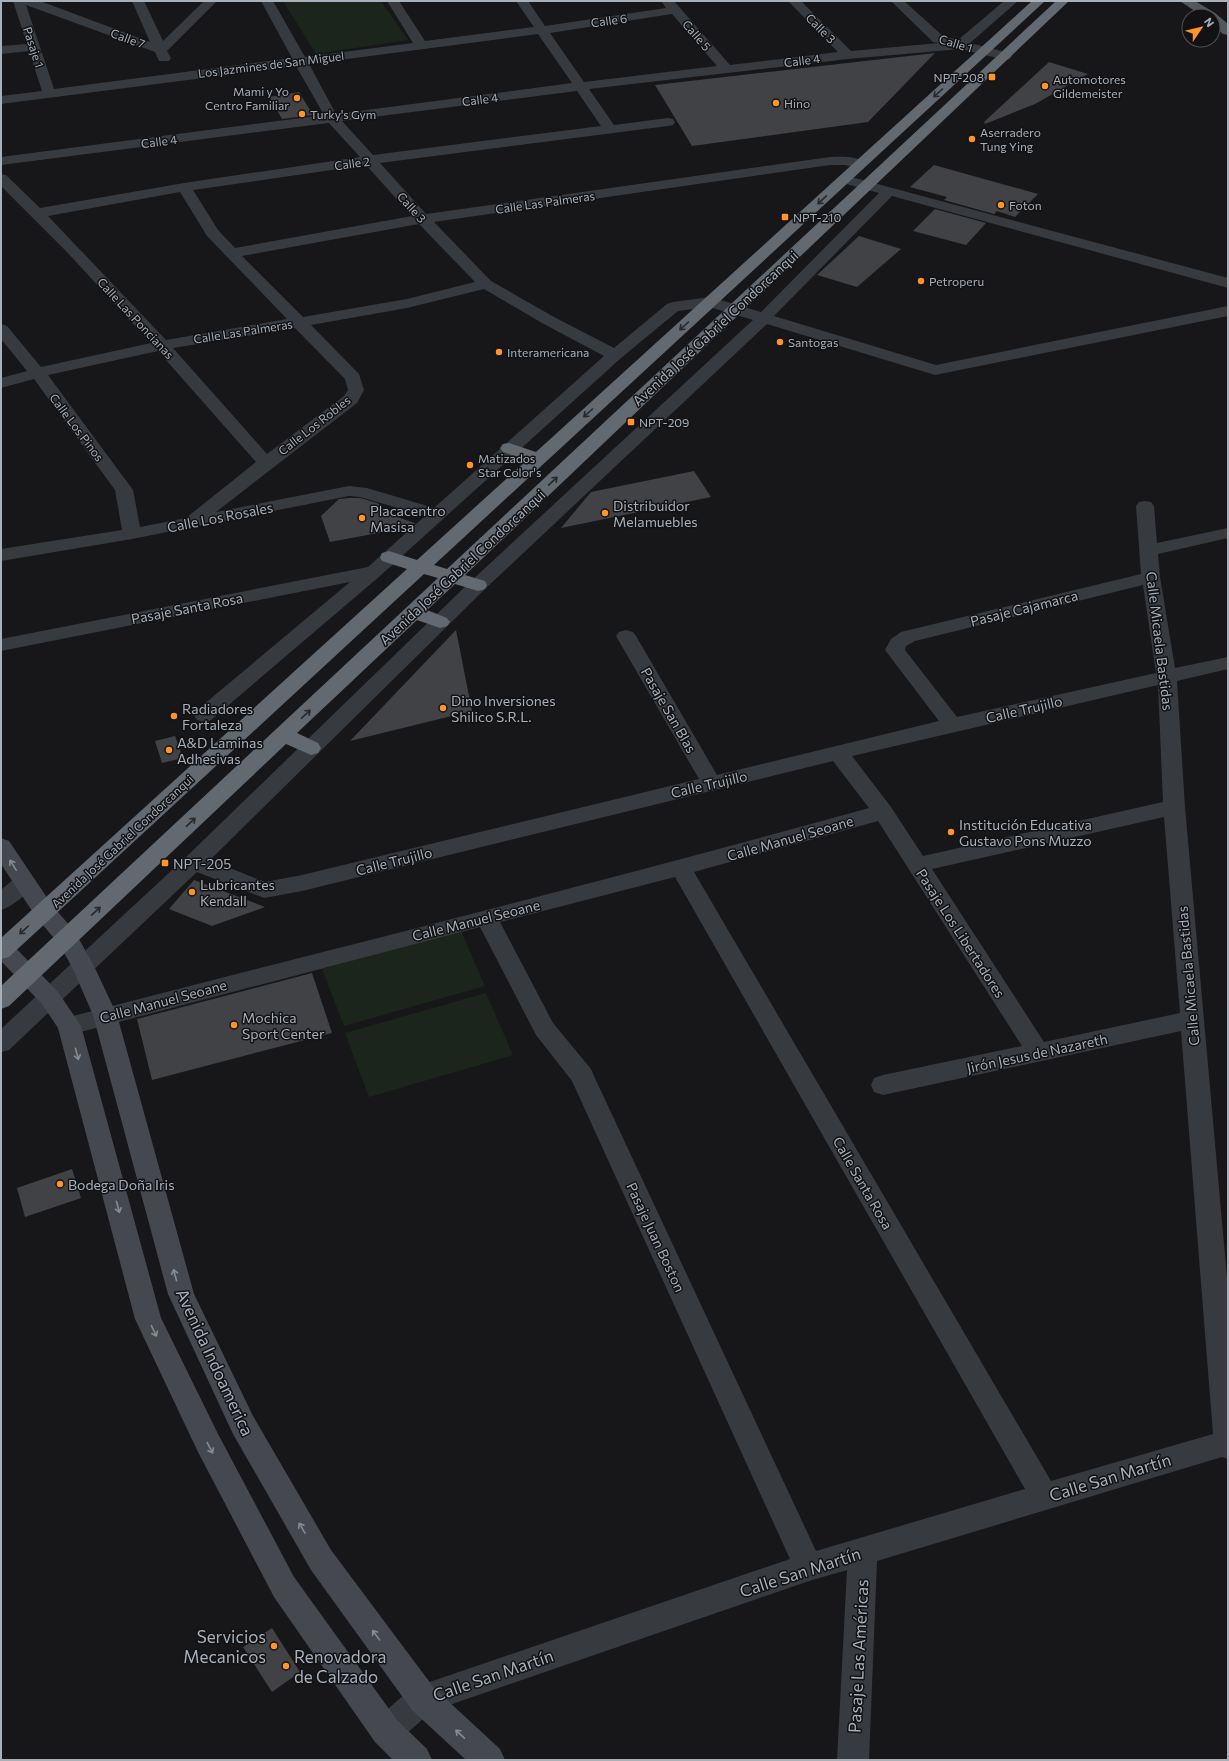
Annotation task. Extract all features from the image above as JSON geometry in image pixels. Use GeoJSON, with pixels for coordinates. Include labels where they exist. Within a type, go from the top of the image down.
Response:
{"type":"FeatureCollection","features":[{"type":"Feature","properties":{"kind":"highway","name":"Avenida José Gabriel Condorcanqui"},"geometry":{"type":"LineString","coordinates":[[2,949],[1039,1]]}},
{"type":"Feature","properties":{"kind":"highway","name":"Avenida José Gabriel Condorcanqui"},"geometry":{"type":"LineString","coordinates":[[1,1000],[1063,1]]}},
{"type":"Feature","properties":{"kind":"highway"},"geometry":{"type":"LineString","coordinates":[[990,46],[1011,51]]}},
{"type":"Feature","properties":{"kind":"highway"},"geometry":{"type":"LineString","coordinates":[[509,448],[538,458]]}},
{"type":"Feature","properties":{"kind":"highway"},"geometry":{"type":"LineString","coordinates":[[389,557],[478,585]]}},
{"type":"Feature","properties":{"kind":"highway"},"geometry":{"type":"LineString","coordinates":[[413,612],[440,622]]}},
{"type":"Feature","properties":{"kind":"highway"},"geometry":{"type":"LineString","coordinates":[[283,735],[311,748]]}},
{"type":"Feature","properties":{"kind":"main road"},"geometry":{"type":"LineString","coordinates":[[1186,1],[1201,8]]}},
{"type":"Feature","properties":{"kind":"main road"},"geometry":{"type":"LineString","coordinates":[[1221,22],[1228,31]]}},
{"type":"Feature","properties":{"kind":"main road","name":"Avenida Indoamerica"},"geometry":{"type":"LineString","coordinates":[[1,846],[44,912],[68,938],[83,966],[105,1015],[181,1294],[243,1425],[321,1560],[423,1699],[489,1760]]}},
{"type":"Feature","properties":{"kind":"main road"},"geometry":{"type":"LineString","coordinates":[[2,949],[50,998],[69,1026],[148,1319],[208,1443],[284,1587],[386,1731],[416,1760]]}},
{"type":"Feature","properties":{"kind":"street","name":"Pasaje 1"},"geometry":{"type":"LineString","coordinates":[[19,1],[49,93]]}},
{"type":"Feature","properties":{"kind":"street","name":"Calle 7"},"geometry":{"type":"LineString","coordinates":[[28,1],[161,50],[211,1]]}},
{"type":"Feature","properties":{"kind":"street"},"geometry":{"type":"LineString","coordinates":[[138,1],[172,77]]}},
{"type":"Feature","properties":{"kind":"street","name":"Calle 3"},"geometry":{"type":"LineString","coordinates":[[267,1],[332,118],[423,220],[486,284],[548,320],[615,355]]}},
{"type":"Feature","properties":{"kind":"street"},"geometry":{"type":"LineString","coordinates":[[392,1],[421,45]]}},
{"type":"Feature","properties":{"kind":"street"},"geometry":{"type":"LineString","coordinates":[[522,1],[610,129]]}},
{"type":"Feature","properties":{"kind":"street","name":"Calle 3"},"geometry":{"type":"LineString","coordinates":[[794,1],[848,55]]}},
{"type":"Feature","properties":{"kind":"street","name":"Calle 1"},"geometry":{"type":"LineString","coordinates":[[897,1],[938,39],[960,45],[990,46]]}},
{"type":"Feature","properties":{"kind":"street"},"geometry":{"type":"LineString","coordinates":[[960,45],[1012,1]]}},
{"type":"Feature","properties":{"kind":"street","name":"Calle 6"},"geometry":{"type":"LineString","coordinates":[[542,30],[671,6]]}},
{"type":"Feature","properties":{"kind":"street","name":"Calle 5"},"geometry":{"type":"LineString","coordinates":[[671,6],[727,69]]}},
{"type":"Feature","properties":{"kind":"street","name":"Los Jazmines de San Miguel"},"geometry":{"type":"LineString","coordinates":[[1,100],[300,60],[542,30]]}},
{"type":"Feature","properties":{"kind":"street","name":"Calle 4"},"geometry":{"type":"LineString","coordinates":[[1,161],[580,86],[848,55],[960,45]]}},
{"type":"Feature","properties":{"kind":"street"},"geometry":{"type":"LineString","coordinates":[[1,50],[34,47]]}},
{"type":"Feature","properties":{"kind":"street","name":"Calle 2"},"geometry":{"type":"LineString","coordinates":[[38,213],[184,187],[370,160],[490,146],[668,122]]}},
{"type":"Feature","properties":{"kind":"street","name":"Calle Las Palmeras"},"geometry":{"type":"LineString","coordinates":[[231,253],[423,220],[830,161],[846,161],[859,165]]}},
{"type":"Feature","properties":{"kind":"street","name":"Calle Las Poncianas"},"geometry":{"type":"LineString","coordinates":[[1,178],[38,213],[162,345],[266,463]]}},
{"type":"Feature","properties":{"kind":"street"},"geometry":{"type":"LineString","coordinates":[[844,179],[1228,284]]}},
{"type":"Feature","properties":{"kind":"street","name":"Calle Los Robles"},"geometry":{"type":"LineString","coordinates":[[184,187],[212,233],[353,378],[356,390],[351,399],[266,463],[192,522]]}},
{"type":"Feature","properties":{"kind":"street"},"geometry":{"type":"LineString","coordinates":[[1,1044],[194,862],[478,585],[764,318],[888,192]]}},
{"type":"Feature","properties":{"kind":"street","name":"Calle Las Palmeras"},"geometry":{"type":"LineString","coordinates":[[1,383],[37,372],[162,345],[397,306],[486,284]]}},
{"type":"Feature","properties":{"kind":"street"},"geometry":{"type":"LineString","coordinates":[[204,716],[373,572],[509,448],[615,355],[673,308],[710,302],[935,370],[1228,311]]}},
{"type":"Feature","properties":{"kind":"street","name":"Calle Los Pinos"},"geometry":{"type":"LineString","coordinates":[[1,329],[37,372],[124,490],[132,534]]}},
{"type":"Feature","properties":{"kind":"street","name":"Calle Los Rosales"},"geometry":{"type":"LineString","coordinates":[[1,555],[132,534],[348,491],[361,492],[436,514]]}},
{"type":"Feature","properties":{"kind":"street","name":"Calle Micaela Bastidas"},"geometry":{"type":"LineString","coordinates":[[1145,506],[1152,577],[1167,677],[1174,807],[1228,1446]]}},
{"type":"Feature","properties":{"kind":"street"},"geometry":{"type":"LineString","coordinates":[[1149,550],[1228,533]]}},
{"type":"Feature","properties":{"kind":"street","name":"Pasaje Santa Rosa"},"geometry":{"type":"LineString","coordinates":[[1,645],[373,572]]}},
{"type":"Feature","properties":{"kind":"street","name":"Pasaje Cajamarca"},"geometry":{"type":"LineString","coordinates":[[952,726],[895,650],[898,643],[908,636],[1152,577]]}},
{"type":"Feature","properties":{"kind":"street","name":"Pasaje San Blas"},"geometry":{"type":"LineString","coordinates":[[626,636],[712,784]]}},
{"type":"Feature","properties":{"kind":"street","name":"Calle Trujillo"},"geometry":{"type":"LineString","coordinates":[[194,862],[264,890],[302,883],[952,726],[1228,663]]}},
{"type":"Feature","properties":{"kind":"street","name":"Pasaje Los Libertadores"},"geometry":{"type":"LineString","coordinates":[[839,754],[883,812],[1039,1053]]}},
{"type":"Feature","properties":{"kind":"street"},"geometry":{"type":"LineString","coordinates":[[917,865],[1174,807]]}},
{"type":"Feature","properties":{"kind":"street","name":"Calle Manuel Seoane"},"geometry":{"type":"LineString","coordinates":[[69,1026],[105,1015],[682,868],[883,812]]}},
{"type":"Feature","properties":{"kind":"street","name":"Calle Santa Rosa"},"geometry":{"type":"LineString","coordinates":[[682,868],[1045,1497]]}},
{"type":"Feature","properties":{"kind":"street"},"geometry":{"type":"LineString","coordinates":[[1,902],[24,883]]}},
{"type":"Feature","properties":{"kind":"street","name":"Pasaje Juan Boston"},"geometry":{"type":"LineString","coordinates":[[486,917],[544,1029],[582,1076],[809,1567]]}},
{"type":"Feature","properties":{"kind":"street","name":"Jirón Jesus de Nazareth"},"geometry":{"type":"LineString","coordinates":[[883,1085],[1191,1020]]}},
{"type":"Feature","properties":{"kind":"street","name":"Calle San Martín"},"geometry":{"type":"LineString","coordinates":[[386,1731],[423,1699],[809,1567],[1228,1442]]}},
{"type":"Feature","properties":{"kind":"street","name":"Pasaje Las Américas"},"geometry":{"type":"LineString","coordinates":[[853,1760],[863,1551]]}},
{"type":"Feature","properties":{"kind":"shaded area"},"geometry":{"type":"Polygon","coordinates":[[[283,1],[381,1],[408,40],[316,54],[283,1]]]}},
{"type":"Feature","properties":{"kind":"shaded area"},"geometry":{"type":"Polygon","coordinates":[[[461,931],[485,986],[344,1026],[322,969],[461,931]]]}},
{"type":"Feature","properties":{"kind":"shaded area"},"geometry":{"type":"Polygon","coordinates":[[[486,993],[513,1055],[369,1097],[345,1033],[486,993]]]}},
{"type":"Feature","properties":{"kind":"building","name":"Hino"},"geometry":{"type":"Polygon","coordinates":[[[935,53],[868,122],[692,146],[655,85],[935,53]]]}},
{"type":"Feature","properties":{"kind":"building","name":"Automotores Gildemeister"},"geometry":{"type":"Polygon","coordinates":[[[1049,62],[1088,74],[1035,104],[985,124],[984,122],[1049,62]]]}},
{"type":"Feature","properties":{"kind":"building"},"geometry":{"type":"Polygon","coordinates":[[[299,92],[313,115],[282,119],[269,97],[299,92]]]}},
{"type":"Feature","properties":{"kind":"building","name":"Foton"},"geometry":{"type":"Polygon","coordinates":[[[934,165],[1038,194],[1015,217],[997,211],[994,214],[944,200],[947,197],[910,187],[934,165]]]}},
{"type":"Feature","properties":{"kind":"building"},"geometry":{"type":"Polygon","coordinates":[[[935,209],[986,223],[966,245],[913,231],[935,209]]]}},
{"type":"Feature","properties":{"kind":"building"},"geometry":{"type":"Polygon","coordinates":[[[859,236],[901,249],[857,287],[817,275],[859,236]]]}},
{"type":"Feature","properties":{"kind":"building","name":"Distribuidor Melamuebles"},"geometry":{"type":"Polygon","coordinates":[[[694,471],[711,497],[561,528],[591,492],[694,471]]]}},
{"type":"Feature","properties":{"kind":"building","name":"Placacentro Masisa"},"geometry":{"type":"Polygon","coordinates":[[[360,498],[377,503],[382,506],[382,512],[415,523],[410,527],[330,542],[321,516],[339,499],[360,498]]]}},
{"type":"Feature","properties":{"kind":"building"},"geometry":{"type":"Polygon","coordinates":[[[456,630],[472,711],[350,741],[456,630]]]}},
{"type":"Feature","properties":{"kind":"building","name":"A&D Laminas Adhesivas"},"geometry":{"type":"Polygon","coordinates":[[[175,736],[183,758],[162,763],[155,741],[175,736]]]}},
{"type":"Feature","properties":{"kind":"building"},"geometry":{"type":"Polygon","coordinates":[[[194,880],[265,907],[212,926],[169,909],[194,880]]]}},
{"type":"Feature","properties":{"kind":"building","name":"Mochica Sport Center"},"geometry":{"type":"Polygon","coordinates":[[[312,973],[332,1033],[152,1080],[137,1019],[312,973]]]}},
{"type":"Feature","properties":{"kind":"building"},"geometry":{"type":"Polygon","coordinates":[[[72,1169],[81,1198],[25,1217],[17,1188],[72,1169]]]}},
{"type":"Feature","properties":{"kind":"building"},"geometry":{"type":"Polygon","coordinates":[[[272,1628],[300,1672],[272,1692],[243,1647],[272,1628]]]}},
{"type":"Feature","properties":{"kind":"place","name":"NPT-208"},"geometry":{"type":"Point","coordinates":[992,77]}},
{"type":"Feature","properties":{"kind":"place","name":"Automotores Gildemeister"},"geometry":{"type":"Point","coordinates":[1045,86]}},
{"type":"Feature","properties":{"kind":"place","name":"Mami y Yo Centro Familiar"},"geometry":{"type":"Point","coordinates":[297,98]}},
{"type":"Feature","properties":{"kind":"place","name":"Hino"},"geometry":{"type":"Point","coordinates":[776,103]}},
{"type":"Feature","properties":{"kind":"place","name":"Turky's Gym"},"geometry":{"type":"Point","coordinates":[302,114]}},
{"type":"Feature","properties":{"kind":"place","name":"Aserradero Tung Ying"},"geometry":{"type":"Point","coordinates":[972,139]}},
{"type":"Feature","properties":{"kind":"place","name":"Foton"},"geometry":{"type":"Point","coordinates":[1001,205]}},
{"type":"Feature","properties":{"kind":"place","name":"NPT-210"},"geometry":{"type":"Point","coordinates":[785,217]}},
{"type":"Feature","properties":{"kind":"place","name":"Petroperu"},"geometry":{"type":"Point","coordinates":[921,281]}},
{"type":"Feature","properties":{"kind":"place","name":"Santogas"},"geometry":{"type":"Point","coordinates":[780,342]}},
{"type":"Feature","properties":{"kind":"place","name":"Interamericana"},"geometry":{"type":"Point","coordinates":[499,352]}},
{"type":"Feature","properties":{"kind":"place","name":"NPT-209"},"geometry":{"type":"Point","coordinates":[631,422]}},
{"type":"Feature","properties":{"kind":"place","name":"Matizados Star Color's"},"geometry":{"type":"Point","coordinates":[470,465]}},
{"type":"Feature","properties":{"kind":"place","name":"Distribuidor Melamuebles"},"geometry":{"type":"Point","coordinates":[605,513]}},
{"type":"Feature","properties":{"kind":"place","name":"Placacentro Masisa"},"geometry":{"type":"Point","coordinates":[362,518]}},
{"type":"Feature","properties":{"kind":"place","name":"Dino Inversiones Shilico S.R.L."},"geometry":{"type":"Point","coordinates":[443,708]}},
{"type":"Feature","properties":{"kind":"place","name":"Radiadores Fortaleza"},"geometry":{"type":"Point","coordinates":[174,716]}},
{"type":"Feature","properties":{"kind":"place","name":"A&D Laminas Adhesivas"},"geometry":{"type":"Point","coordinates":[169,750]}},
{"type":"Feature","properties":{"kind":"place","name":"Institución Educativa Gustavo Pons Muzzo"},"geometry":{"type":"Point","coordinates":[951,832]}},
{"type":"Feature","properties":{"kind":"place","name":"NPT-205"},"geometry":{"type":"Point","coordinates":[165,863]}},
{"type":"Feature","properties":{"kind":"place","name":"Lubricantes Kendall"},"geometry":{"type":"Point","coordinates":[192,892]}},
{"type":"Feature","properties":{"kind":"place","name":"Mochica Sport Center"},"geometry":{"type":"Point","coordinates":[234,1025]}},
{"type":"Feature","properties":{"kind":"place","name":"Bodega Doña Iris"},"geometry":{"type":"Point","coordinates":[60,1184]}},
{"type":"Feature","properties":{"kind":"place","name":"Servicios Mecanicos"},"geometry":{"type":"Point","coordinates":[274,1646]}},
{"type":"Feature","properties":{"kind":"place","name":"Renovadora de Calzado"},"geometry":{"type":"Point","coordinates":[286,1666]}}]}
